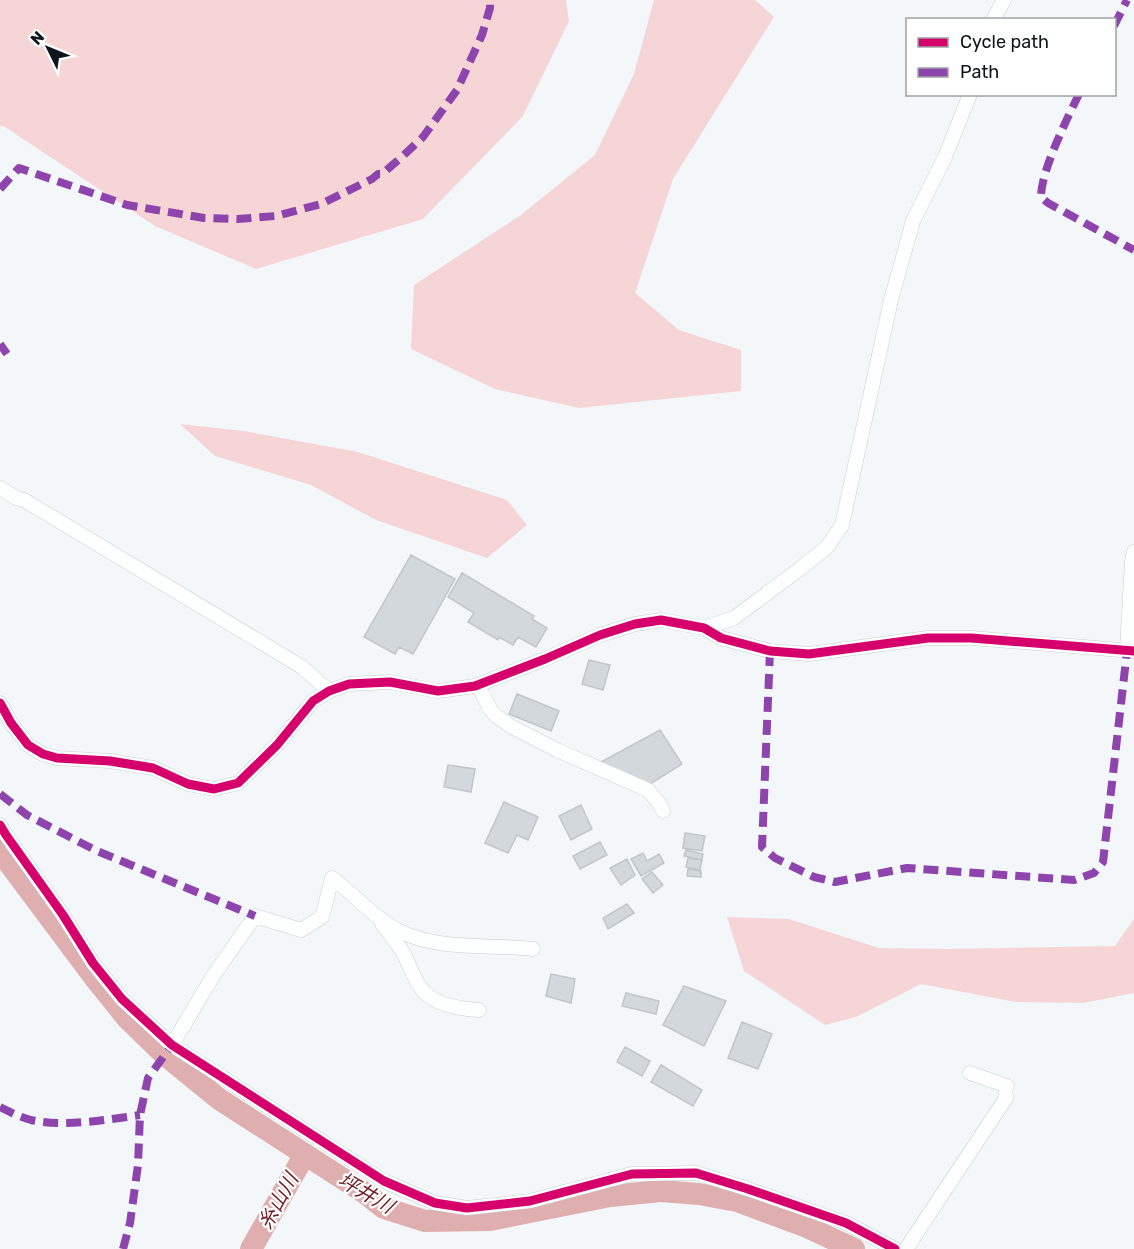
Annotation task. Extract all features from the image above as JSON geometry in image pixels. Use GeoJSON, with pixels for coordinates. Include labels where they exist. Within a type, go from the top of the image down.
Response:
{"type":"FeatureCollection","features":[{"type":"Feature","properties":{"kind":"street"},"geometry":{"type":"LineString","coordinates":[[994,18],[1004,0]]}},
{"type":"Feature","properties":{"kind":"street"},"geometry":{"type":"LineString","coordinates":[[704,628],[734,618],[801,568],[827,547],[842,525],[891,300],[913,221],[945,157],[969,96]]}},
{"type":"Feature","properties":{"kind":"street"},"geometry":{"type":"LineString","coordinates":[[0,488],[24,500],[302,667],[329,691]]}},
{"type":"Feature","properties":{"kind":"street"},"geometry":{"type":"LineString","coordinates":[[0,703],[10,723],[28,745],[43,754],[57,758],[110,761],[153,768],[188,784],[214,789],[238,783],[278,745],[313,702],[329,691],[359,683],[390,682],[438,691],[478,685],[600,635],[635,624],[661,620],[704,628],[721,638],[770,651],[809,654],[928,638],[971,638],[1131,651],[1134,552]]}},
{"type":"Feature","properties":{"kind":"street"},"geometry":{"type":"LineString","coordinates":[[478,685],[490,709],[512,727],[557,750],[648,790],[660,803],[663,811]]}},
{"type":"Feature","properties":{"kind":"street"},"geometry":{"type":"LineString","coordinates":[[0,825],[63,915],[93,963],[123,999],[172,1045],[384,1181],[435,1203],[467,1208],[530,1201],[632,1174],[696,1173],[846,1222],[895,1249]]}},
{"type":"Feature","properties":{"kind":"street"},"geometry":{"type":"LineString","coordinates":[[172,1045],[213,976],[255,916],[301,930],[322,917],[332,878],[377,916],[417,939],[533,949]]}},
{"type":"Feature","properties":{"kind":"street"},"geometry":{"type":"LineString","coordinates":[[377,916],[401,950],[425,993],[439,1002],[460,1009],[479,1010]]}},
{"type":"Feature","properties":{"kind":"street"},"geometry":{"type":"LineString","coordinates":[[906,1249],[1006,1098],[1005,1088],[1007,1086],[970,1073]]}},
{"type":"Feature","properties":{"kind":"shaded area"},"geometry":{"type":"Polygon","coordinates":[[[0,0],[566,0],[569,21],[523,116],[423,219],[256,269],[155,226],[5,127],[0,126],[0,0]]]}},
{"type":"Feature","properties":{"kind":"shaded area"},"geometry":{"type":"Polygon","coordinates":[[[654,0],[755,0],[774,17],[673,179],[635,293],[679,330],[741,350],[741,391],[579,408],[495,389],[411,349],[414,285],[521,215],[595,155],[634,74],[654,0]]]}},
{"type":"Feature","properties":{"kind":"shaded area"},"geometry":{"type":"Polygon","coordinates":[[[180,424],[243,431],[358,452],[507,500],[527,525],[487,558],[376,520],[311,485],[215,456],[180,424]]]}},
{"type":"Feature","properties":{"kind":"shaded area"},"geometry":{"type":"Polygon","coordinates":[[[727,917],[789,919],[879,948],[947,949],[1115,946],[1134,919],[1134,993],[1083,1003],[1016,1002],[921,984],[856,1017],[825,1025],[744,971],[727,917]]]}},
{"type":"Feature","properties":{"kind":"building"},"geometry":{"type":"Polygon","coordinates":[[[411,555],[455,579],[413,654],[399,647],[395,654],[364,637],[411,555]]]}},
{"type":"Feature","properties":{"kind":"building"},"geometry":{"type":"Polygon","coordinates":[[[462,573],[534,616],[532,619],[547,628],[536,647],[518,637],[513,645],[499,637],[498,640],[468,622],[474,613],[448,597],[462,573]]]}},
{"type":"Feature","properties":{"kind":"building"},"geometry":{"type":"Polygon","coordinates":[[[589,660],[610,665],[603,690],[582,684],[589,660]]]}},
{"type":"Feature","properties":{"kind":"building"},"geometry":{"type":"Polygon","coordinates":[[[517,694],[559,711],[551,731],[509,714],[517,694]]]}},
{"type":"Feature","properties":{"kind":"building"},"geometry":{"type":"Polygon","coordinates":[[[660,730],[682,764],[647,786],[601,762],[660,730]]]}},
{"type":"Feature","properties":{"kind":"building"},"geometry":{"type":"Polygon","coordinates":[[[448,765],[475,769],[471,792],[444,787],[448,765]]]}},
{"type":"Feature","properties":{"kind":"building"},"geometry":{"type":"Polygon","coordinates":[[[504,802],[538,817],[528,840],[517,835],[508,853],[485,843],[504,802]]]}},
{"type":"Feature","properties":{"kind":"building"},"geometry":{"type":"Polygon","coordinates":[[[581,805],[592,829],[571,840],[559,816],[581,805]]]}},
{"type":"Feature","properties":{"kind":"building"},"geometry":{"type":"Polygon","coordinates":[[[685,833],[705,836],[702,851],[683,848],[685,833]]]}},
{"type":"Feature","properties":{"kind":"building"},"geometry":{"type":"Polygon","coordinates":[[[600,842],[607,855],[580,869],[573,856],[600,842]]]}},
{"type":"Feature","properties":{"kind":"building"},"geometry":{"type":"Polygon","coordinates":[[[686,850],[703,854],[702,860],[684,856],[686,850]]]}},
{"type":"Feature","properties":{"kind":"building"},"geometry":{"type":"Polygon","coordinates":[[[643,853],[647,861],[659,854],[664,863],[641,876],[631,859],[643,853]]]}},
{"type":"Feature","properties":{"kind":"building"},"geometry":{"type":"Polygon","coordinates":[[[688,858],[702,860],[700,870],[686,867],[688,858]]]}},
{"type":"Feature","properties":{"kind":"building"},"geometry":{"type":"Polygon","coordinates":[[[627,859],[635,875],[621,885],[610,868],[627,859]]]}},
{"type":"Feature","properties":{"kind":"building"},"geometry":{"type":"Polygon","coordinates":[[[688,869],[701,871],[701,877],[687,876],[688,869]]]}},
{"type":"Feature","properties":{"kind":"building"},"geometry":{"type":"Polygon","coordinates":[[[652,872],[663,885],[653,893],[642,879],[652,872]]]}},
{"type":"Feature","properties":{"kind":"building"},"geometry":{"type":"Polygon","coordinates":[[[627,904],[634,913],[608,929],[603,918],[627,904]]]}},
{"type":"Feature","properties":{"kind":"building"},"geometry":{"type":"Polygon","coordinates":[[[551,974],[575,979],[571,1003],[546,996],[551,974]]]}},
{"type":"Feature","properties":{"kind":"building"},"geometry":{"type":"Polygon","coordinates":[[[684,986],[726,1001],[704,1046],[663,1025],[684,986]]]}},
{"type":"Feature","properties":{"kind":"building"},"geometry":{"type":"Polygon","coordinates":[[[626,993],[659,1001],[656,1014],[622,1006],[626,993]]]}},
{"type":"Feature","properties":{"kind":"building"},"geometry":{"type":"Polygon","coordinates":[[[742,1022],[772,1034],[758,1069],[728,1058],[742,1022]]]}},
{"type":"Feature","properties":{"kind":"building"},"geometry":{"type":"Polygon","coordinates":[[[625,1047],[650,1061],[642,1076],[617,1062],[625,1047]]]}},
{"type":"Feature","properties":{"kind":"building"},"geometry":{"type":"Polygon","coordinates":[[[661,1065],[702,1090],[693,1106],[651,1082],[661,1065]]]}},
{"type":"Feature","properties":{"kind":"waterway","name":"坪井川"},"geometry":{"type":"LineString","coordinates":[[0,851],[127,1018],[165,1055],[219,1099],[365,1193],[384,1208],[425,1221],[490,1220],[610,1196],[661,1191],[699,1194],[737,1201],[807,1227],[854,1249]]}},
{"type":"Feature","properties":{"kind":"waterway","name":"糸山川"},"geometry":{"type":"LineString","coordinates":[[251,1249],[305,1154]]}},
{"type":"Feature","properties":{"kind":"marked path"},"geometry":{"type":"LineString","coordinates":[[0,189],[19,168],[127,205],[204,218],[237,219],[276,216],[321,204],[382,174],[423,137],[457,90],[482,35],[490,0]]}},
{"type":"Feature","properties":{"kind":"marked path"},"geometry":{"type":"LineString","coordinates":[[1116,22],[1127,0]]}},
{"type":"Feature","properties":{"kind":"marked path"},"geometry":{"type":"LineString","coordinates":[[1078,96],[1045,173],[1041,197],[1134,250]]}},
{"type":"Feature","properties":{"kind":"marked path"},"geometry":{"type":"LineString","coordinates":[[0,344],[7,354]]}},
{"type":"Feature","properties":{"kind":"marked path"},"geometry":{"type":"LineString","coordinates":[[770,651],[762,847],[775,858],[814,877],[835,882],[907,868],[1074,880],[1094,873],[1103,862],[1127,651]]}},
{"type":"Feature","properties":{"kind":"marked path"},"geometry":{"type":"LineString","coordinates":[[0,794],[27,815],[97,851],[255,916]]}},
{"type":"Feature","properties":{"kind":"marked path"},"geometry":{"type":"LineString","coordinates":[[123,1249],[130,1223],[138,1165],[140,1115],[148,1078],[172,1045]]}},
{"type":"Feature","properties":{"kind":"marked path"},"geometry":{"type":"LineString","coordinates":[[0,1107],[31,1120],[58,1123],[140,1115]]}},
{"type":"Feature","properties":{"kind":"cycle path"},"geometry":{"type":"LineString","coordinates":[[0,703],[11,723],[28,745],[43,754],[57,758],[110,761],[153,768],[188,784],[214,789],[238,783],[277,745],[313,701],[329,691],[349,684],[390,682],[438,691],[475,686],[600,635],[635,624],[661,620],[704,628],[721,638],[770,651],[809,654],[928,638],[971,638],[1134,651]]}},
{"type":"Feature","properties":{"kind":"cycle path"},"geometry":{"type":"LineString","coordinates":[[0,825],[63,915],[93,963],[122,999],[172,1045],[384,1181],[435,1203],[467,1208],[530,1201],[632,1174],[696,1173],[846,1223],[895,1249]]}}]}
